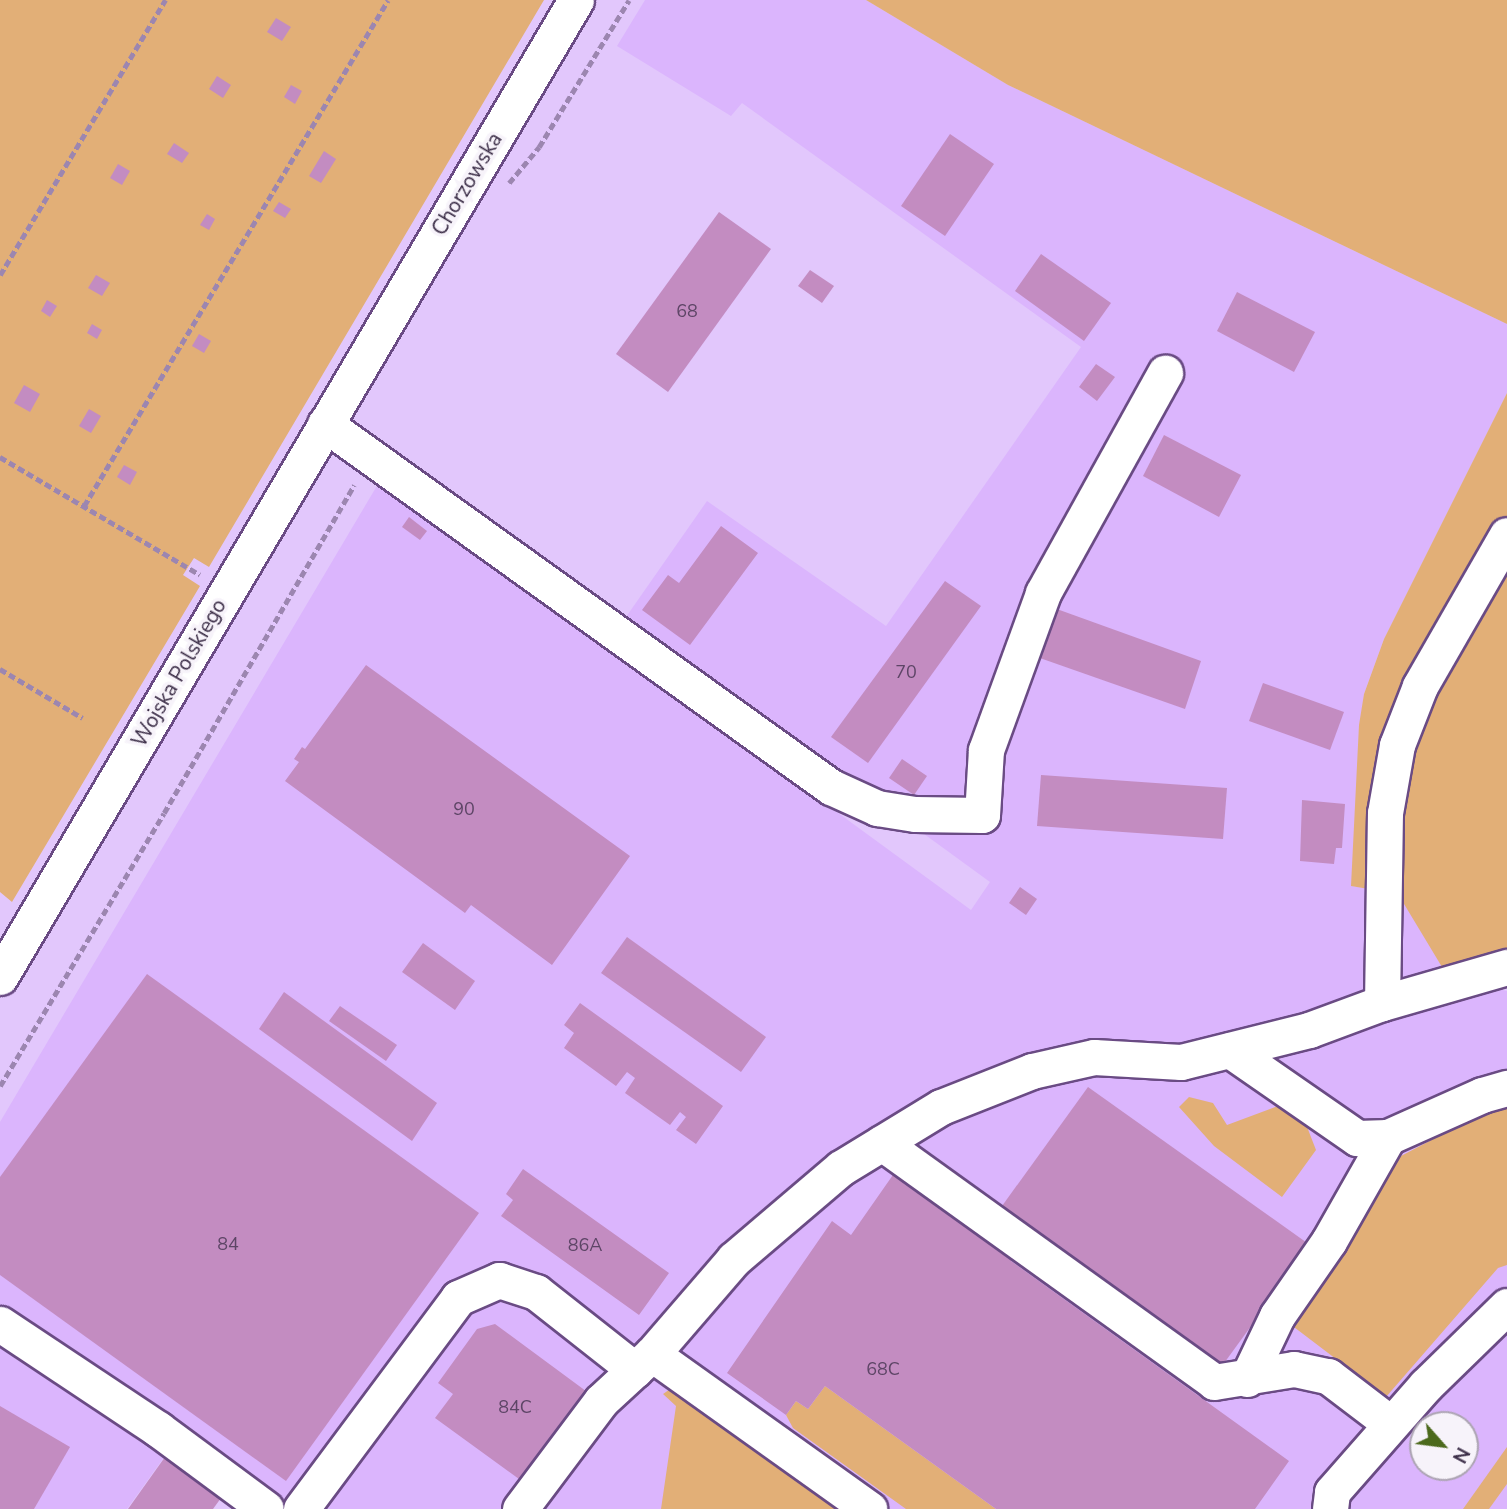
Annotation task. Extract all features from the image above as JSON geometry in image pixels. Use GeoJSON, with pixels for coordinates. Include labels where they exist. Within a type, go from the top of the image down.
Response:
{"type":"FeatureCollection","features":[{"type":"Feature","properties":{"kind":"street","name":"Chorzowska"},"geometry":{"type":"LineString","coordinates":[[358,368],[576,0]]}},
{"type":"Feature","properties":{"kind":"street","name":"Wojska Polskiego"},"geometry":{"type":"LineString","coordinates":[[0,977],[358,368]]}},
{"type":"Feature","properties":{"kind":"street"},"geometry":{"type":"LineString","coordinates":[[325,424],[831,787],[877,808],[915,814],[982,815],[986,750],[1043,593],[1165,373]]}},
{"type":"Feature","properties":{"kind":"street"},"geometry":{"type":"LineString","coordinates":[[1382,1003],[1385,813],[1397,745],[1420,686],[1507,535]]}},
{"type":"Feature","properties":{"kind":"street"},"geometry":{"type":"LineString","coordinates":[[520,1509],[601,1401],[644,1362],[734,1259],[841,1168],[941,1107],[1032,1071],[1094,1057],[1181,1062],[1230,1050],[1309,1030],[1382,1003],[1507,967]]}},
{"type":"Feature","properties":{"kind":"street"},"geometry":{"type":"LineString","coordinates":[[1230,1050],[1357,1138],[1388,1137],[1482,1095],[1507,1088]]}},
{"type":"Feature","properties":{"kind":"street"},"geometry":{"type":"LineString","coordinates":[[1247,1379],[1277,1316],[1329,1241],[1388,1137]]}},
{"type":"Feature","properties":{"kind":"street"},"geometry":{"type":"LineString","coordinates":[[881,1143],[1214,1382],[1247,1379],[1294,1369],[1328,1376],[1391,1424]]}},
{"type":"Feature","properties":{"kind":"street"},"geometry":{"type":"LineString","coordinates":[[301,1509],[458,1298],[499,1280],[536,1292],[869,1509]]}},
{"type":"Feature","properties":{"kind":"street"},"geometry":{"type":"LineString","coordinates":[[1330,1509],[1332,1492],[1391,1424],[1426,1385],[1507,1306]]}},
{"type":"Feature","properties":{"kind":"street"},"geometry":{"type":"LineString","coordinates":[[0,1324],[158,1429],[265,1509]]}},
{"type":"Feature","properties":{"kind":"path"},"geometry":{"type":"LineString","coordinates":[[0,275],[165,0]]}},
{"type":"Feature","properties":{"kind":"path"},"geometry":{"type":"LineString","coordinates":[[84,506],[388,0]]}},
{"type":"Feature","properties":{"kind":"path"},"geometry":{"type":"LineString","coordinates":[[502,192],[539,147],[629,0]]}},
{"type":"Feature","properties":{"kind":"path"},"geometry":{"type":"LineString","coordinates":[[0,1086],[352,491],[365,452]]}},
{"type":"Feature","properties":{"kind":"path"},"geometry":{"type":"LineString","coordinates":[[0,457],[209,581]]}},
{"type":"Feature","properties":{"kind":"path"},"geometry":{"type":"LineString","coordinates":[[0,669],[83,718]]}},
{"type":"Feature","properties":{"kind":"shaded area"},"geometry":{"type":"Polygon","coordinates":[[[0,0],[544,0],[209,567],[194,558],[183,575],[200,586],[12,902],[0,892],[0,0]]]}},
{"type":"Feature","properties":{"kind":"shaded area"},"geometry":{"type":"Polygon","coordinates":[[[645,0],[866,0],[1008,85],[1507,324],[1507,393],[1384,639],[1364,694],[1352,886],[1398,894],[1490,987],[1507,991],[1507,1509],[238,1509],[165,1456],[127,1509],[0,1509],[0,1122],[381,479],[971,910],[990,882],[626,617],[707,501],[886,626],[1081,347],[742,103],[731,116],[617,46],[645,0]]]}},
{"type":"Feature","properties":{"kind":"shaded area"},"geometry":{"type":"Polygon","coordinates":[[[866,0],[1507,0],[1507,324],[1008,85],[866,0]]]}},
{"type":"Feature","properties":{"kind":"shaded area"},"geometry":{"type":"Polygon","coordinates":[[[1507,393],[1507,985],[1501,982],[1490,987],[1442,967],[1398,894],[1351,886],[1359,725],[1364,694],[1384,639],[1507,393]]]}},
{"type":"Feature","properties":{"kind":"shaded area"},"geometry":{"type":"Polygon","coordinates":[[[1189,1097],[1213,1103],[1227,1125],[1283,1104],[1304,1119],[1316,1150],[1282,1197],[1214,1146],[1179,1107],[1189,1097]]]}},
{"type":"Feature","properties":{"kind":"shaded area"},"geometry":{"type":"Polygon","coordinates":[[[1507,1105],[1507,1265],[1498,1268],[1386,1397],[1286,1321],[1382,1166],[1496,1106],[1507,1105]]]}},
{"type":"Feature","properties":{"kind":"shaded area"},"geometry":{"type":"Polygon","coordinates":[[[676,1385],[853,1509],[661,1509],[676,1406],[663,1394],[676,1385]]]}},
{"type":"Feature","properties":{"kind":"shaded area"},"geometry":{"type":"Polygon","coordinates":[[[825,1386],[996,1509],[906,1509],[793,1428],[786,1415],[796,1401],[808,1409],[825,1386]]]}},
{"type":"Feature","properties":{"kind":"shaded area"},"geometry":{"type":"Polygon","coordinates":[[[1507,1447],[1507,1484],[1489,1509],[1463,1509],[1507,1447]]]}},
{"type":"Feature","properties":{"kind":"building"},"geometry":{"type":"Polygon","coordinates":[[[276,18],[291,27],[282,41],[267,32],[276,18]]]}},
{"type":"Feature","properties":{"kind":"building"},"geometry":{"type":"Polygon","coordinates":[[[217,76],[231,85],[223,98],[209,89],[217,76]]]}},
{"type":"Feature","properties":{"kind":"building"},"geometry":{"type":"Polygon","coordinates":[[[291,85],[302,91],[295,104],[284,97],[291,85]]]}},
{"type":"Feature","properties":{"kind":"building"},"geometry":{"type":"Polygon","coordinates":[[[950,134],[994,164],[945,236],[901,206],[950,134]]]}},
{"type":"Feature","properties":{"kind":"building"},"geometry":{"type":"Polygon","coordinates":[[[174,143],[189,153],[182,163],[167,154],[174,143]]]}},
{"type":"Feature","properties":{"kind":"building"},"geometry":{"type":"Polygon","coordinates":[[[324,151],[336,159],[321,183],[309,176],[324,151]]]}},
{"type":"Feature","properties":{"kind":"building"},"geometry":{"type":"Polygon","coordinates":[[[118,164],[130,171],[122,185],[110,178],[118,164]]]}},
{"type":"Feature","properties":{"kind":"building"},"geometry":{"type":"Polygon","coordinates":[[[279,202],[291,209],[285,218],[273,211],[279,202]]]}},
{"type":"Feature","properties":{"kind":"building"},"geometry":{"type":"Polygon","coordinates":[[[719,212],[771,249],[668,392],[616,354],[719,212]]]}},
{"type":"Feature","properties":{"kind":"building"},"geometry":{"type":"Polygon","coordinates":[[[207,214],[215,219],[209,230],[200,225],[207,214]]]}},
{"type":"Feature","properties":{"kind":"building"},"geometry":{"type":"Polygon","coordinates":[[[1041,254],[1111,303],[1084,341],[1015,291],[1041,254]]]}},
{"type":"Feature","properties":{"kind":"building"},"geometry":{"type":"Polygon","coordinates":[[[810,270],[834,286],[822,303],[798,286],[810,270]]]}},
{"type":"Feature","properties":{"kind":"building"},"geometry":{"type":"Polygon","coordinates":[[[96,275],[110,283],[102,296],[88,288],[96,275]]]}},
{"type":"Feature","properties":{"kind":"building"},"geometry":{"type":"Polygon","coordinates":[[[1237,292],[1315,332],[1294,372],[1217,331],[1237,292]]]}},
{"type":"Feature","properties":{"kind":"building"},"geometry":{"type":"Polygon","coordinates":[[[47,300],[57,306],[50,317],[41,311],[47,300]]]}},
{"type":"Feature","properties":{"kind":"building"},"geometry":{"type":"Polygon","coordinates":[[[92,324],[102,330],[97,339],[87,333],[92,324]]]}},
{"type":"Feature","properties":{"kind":"building"},"geometry":{"type":"Polygon","coordinates":[[[199,334],[211,341],[204,353],[192,346],[199,334]]]}},
{"type":"Feature","properties":{"kind":"building"},"geometry":{"type":"Polygon","coordinates":[[[1096,364],[1115,377],[1097,401],[1079,387],[1096,364]]]}},
{"type":"Feature","properties":{"kind":"building"},"geometry":{"type":"Polygon","coordinates":[[[24,385],[40,394],[30,412],[14,403],[24,385]]]}},
{"type":"Feature","properties":{"kind":"building"},"geometry":{"type":"Polygon","coordinates":[[[89,409],[101,416],[91,433],[79,426],[89,409]]]}},
{"type":"Feature","properties":{"kind":"building"},"geometry":{"type":"Polygon","coordinates":[[[1164,435],[1241,475],[1219,517],[1143,476],[1164,435]]]}},
{"type":"Feature","properties":{"kind":"building"},"geometry":{"type":"Polygon","coordinates":[[[124,465],[137,472],[130,485],[117,477],[124,465]]]}},
{"type":"Feature","properties":{"kind":"building"},"geometry":{"type":"Polygon","coordinates":[[[409,517],[427,531],[420,540],[402,527],[409,517]]]}},
{"type":"Feature","properties":{"kind":"building"},"geometry":{"type":"Polygon","coordinates":[[[721,526],[758,553],[690,645],[642,610],[668,575],[679,583],[721,526]]]}},
{"type":"Feature","properties":{"kind":"building"},"geometry":{"type":"Polygon","coordinates":[[[945,581],[981,606],[868,763],[831,737],[945,581]]]}},
{"type":"Feature","properties":{"kind":"building"},"geometry":{"type":"Polygon","coordinates":[[[1054,608],[1201,661],[1185,709],[1037,657],[1054,608]]]}},
{"type":"Feature","properties":{"kind":"building"},"geometry":{"type":"Polygon","coordinates":[[[366,665],[630,856],[552,965],[471,905],[465,913],[285,781],[299,762],[294,759],[302,747],[305,749],[366,665]]]}},
{"type":"Feature","properties":{"kind":"building"},"geometry":{"type":"Polygon","coordinates":[[[1263,683],[1344,712],[1330,750],[1249,721],[1263,683]]]}},
{"type":"Feature","properties":{"kind":"building"},"geometry":{"type":"Polygon","coordinates":[[[902,759],[927,776],[914,795],[889,778],[902,759]]]}},
{"type":"Feature","properties":{"kind":"building"},"geometry":{"type":"Polygon","coordinates":[[[1041,775],[1227,788],[1223,839],[1037,826],[1041,775]]]}},
{"type":"Feature","properties":{"kind":"building"},"geometry":{"type":"Polygon","coordinates":[[[1302,800],[1345,804],[1342,848],[1336,848],[1334,864],[1300,861],[1302,800]]]}},
{"type":"Feature","properties":{"kind":"building"},"geometry":{"type":"Polygon","coordinates":[[[1020,887],[1037,899],[1026,915],[1009,903],[1020,887]]]}},
{"type":"Feature","properties":{"kind":"building"},"geometry":{"type":"Polygon","coordinates":[[[627,937],[766,1037],[741,1072],[601,973],[627,937]]]}},
{"type":"Feature","properties":{"kind":"building"},"geometry":{"type":"Polygon","coordinates":[[[423,943],[475,981],[455,1010],[402,972],[423,943]]]}},
{"type":"Feature","properties":{"kind":"building"},"geometry":{"type":"Polygon","coordinates":[[[147,974],[479,1213],[286,1481],[0,1275],[0,1177],[147,974]]]}},
{"type":"Feature","properties":{"kind":"building"},"geometry":{"type":"Polygon","coordinates":[[[284,992],[437,1103],[412,1141],[259,1029],[284,992]]]}},
{"type":"Feature","properties":{"kind":"building"},"geometry":{"type":"Polygon","coordinates":[[[580,1003],[723,1106],[696,1144],[676,1130],[686,1117],[680,1112],[670,1125],[625,1093],[635,1078],[627,1072],[616,1086],[564,1048],[574,1033],[564,1025],[580,1003]]]}},
{"type":"Feature","properties":{"kind":"building"},"geometry":{"type":"Polygon","coordinates":[[[340,1006],[397,1045],[386,1061],[329,1021],[340,1006]]]}},
{"type":"Feature","properties":{"kind":"building"},"geometry":{"type":"Polygon","coordinates":[[[1088,1087],[1310,1245],[1222,1366],[1002,1206],[1088,1087]]]}},
{"type":"Feature","properties":{"kind":"building"},"geometry":{"type":"Polygon","coordinates":[[[523,1169],[669,1273],[639,1315],[501,1216],[513,1200],[506,1194],[523,1169]]]}},
{"type":"Feature","properties":{"kind":"building"},"geometry":{"type":"Polygon","coordinates":[[[895,1172],[1013,1258],[1011,1261],[1289,1461],[1255,1509],[996,1509],[825,1386],[808,1409],[796,1401],[786,1415],[727,1373],[832,1221],[851,1235],[895,1172]]]}},
{"type":"Feature","properties":{"kind":"building"},"geometry":{"type":"Polygon","coordinates":[[[495,1324],[594,1397],[530,1487],[435,1418],[453,1394],[438,1383],[477,1329],[495,1324]]]}},
{"type":"Feature","properties":{"kind":"building"},"geometry":{"type":"Polygon","coordinates":[[[0,1406],[70,1447],[34,1509],[0,1509],[0,1406]]]}},
{"type":"Feature","properties":{"kind":"building"},"geometry":{"type":"Polygon","coordinates":[[[165,1457],[221,1498],[213,1509],[128,1509],[165,1457]]]}}]}
